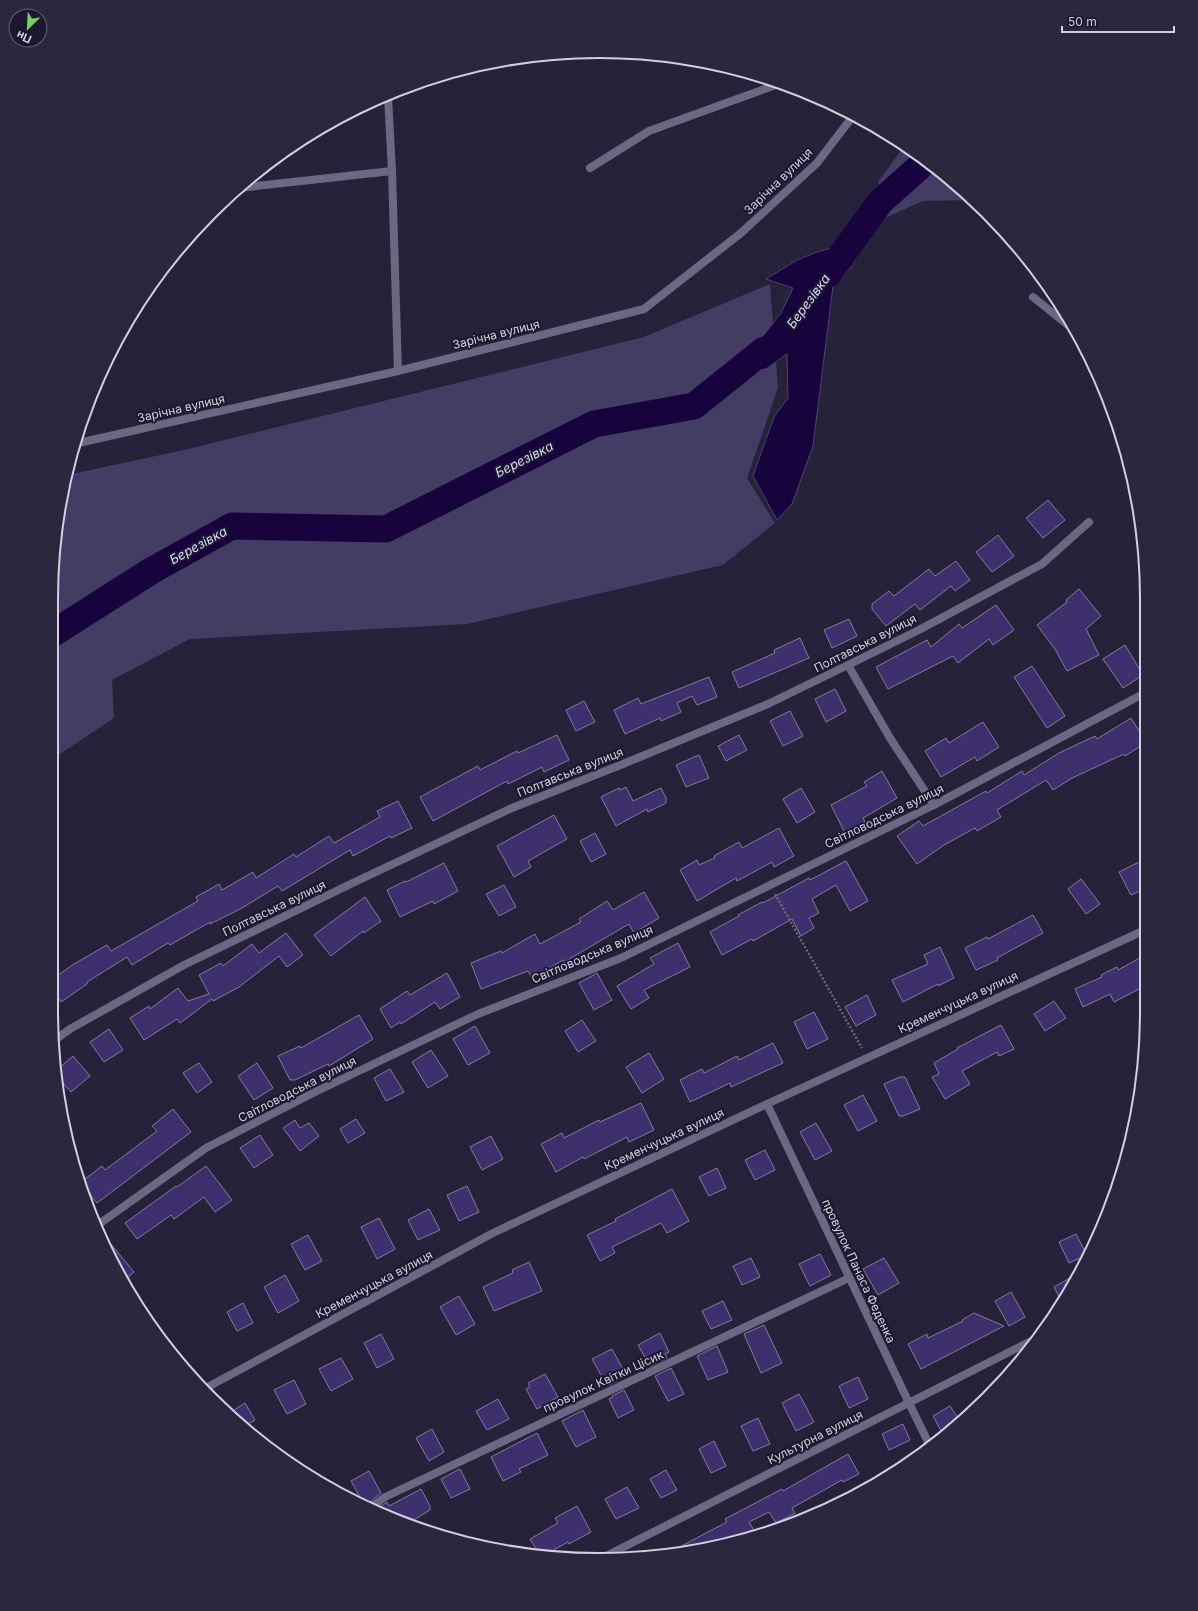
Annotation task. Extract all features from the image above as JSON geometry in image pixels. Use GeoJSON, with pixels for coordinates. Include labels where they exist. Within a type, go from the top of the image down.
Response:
{"type":"FeatureCollection","features":[{"type":"Feature","properties":{"kind":"street"},"geometry":{"type":"LineString","coordinates":[[590,168],[649,131],[771,86]]}},
{"type":"Feature","properties":{"kind":"street"},"geometry":{"type":"LineString","coordinates":[[388,101],[392,171],[398,371]]}},
{"type":"Feature","properties":{"kind":"street","name":"Зарічна вулиця"},"geometry":{"type":"LineString","coordinates":[[81,442],[398,371],[644,309],[747,227],[817,163],[851,120]]}},
{"type":"Feature","properties":{"kind":"street"},"geometry":{"type":"LineString","coordinates":[[248,187],[392,171]]}},
{"type":"Feature","properties":{"kind":"street"},"geometry":{"type":"LineString","coordinates":[[1033,297],[1063,321]]}},
{"type":"Feature","properties":{"kind":"street","name":"Полтавська вулиця"},"geometry":{"type":"LineString","coordinates":[[59,1037],[70,1029],[184,965],[359,880],[512,808],[768,704],[917,631],[1042,564],[1089,522]]}},
{"type":"Feature","properties":{"kind":"street"},"geometry":{"type":"LineString","coordinates":[[848,665],[890,738],[934,805]]}},
{"type":"Feature","properties":{"kind":"street","name":"Світловодська вулиця"},"geometry":{"type":"LineString","coordinates":[[101,1223],[206,1148],[313,1093],[478,1014],[621,958],[934,805],[1140,696]]}},
{"type":"Feature","properties":{"kind":"street","name":"Кременчуцька вулиця"},"geometry":{"type":"LineString","coordinates":[[208,1387],[493,1234],[867,1057],[1140,932]]}},
{"type":"Feature","properties":{"kind":"street","name":"провулок Панаса Феденка"},"geometry":{"type":"LineString","coordinates":[[767,1104],[928,1441]]}},
{"type":"Feature","properties":{"kind":"street","name":"провулок Квітки Цісик"},"geometry":{"type":"LineString","coordinates":[[375,1504],[385,1497],[849,1278]]}},
{"type":"Feature","properties":{"kind":"street","name":"Культурна вулиця"},"geometry":{"type":"LineString","coordinates":[[613,1553],[1026,1344]]}},
{"type":"Feature","properties":{"kind":"path"},"geometry":{"type":"LineString","coordinates":[[770,885],[867,1057]]}},
{"type":"Feature","properties":{"kind":"shaded area"},"geometry":{"type":"Polygon","coordinates":[[[901,150],[965,200],[923,201],[885,218],[878,182],[901,150]]]}},
{"type":"Feature","properties":{"kind":"shaded area"},"geometry":{"type":"Polygon","coordinates":[[[770,284],[778,388],[747,478],[775,523],[723,565],[467,624],[190,639],[112,680],[114,718],[58,755],[59,564],[68,493],[73,474],[184,450],[644,337],[770,284]]]}},
{"type":"Feature","properties":{"kind":"water"},"geometry":{"type":"Polygon","coordinates":[[[850,243],[854,264],[833,286],[813,446],[792,504],[777,520],[753,476],[774,417],[788,398],[787,354],[766,369],[734,373],[781,313],[793,288],[766,279],[797,260],[817,252],[850,243]]]}},
{"type":"Feature","properties":{"kind":"building"},"geometry":{"type":"Polygon","coordinates":[[[1048,500],[1065,520],[1043,538],[1026,518],[1048,500]]]}},
{"type":"Feature","properties":{"kind":"building"},"geometry":{"type":"Polygon","coordinates":[[[998,535],[1014,556],[992,572],[976,552],[998,535]]]}},
{"type":"Feature","properties":{"kind":"building"},"geometry":{"type":"Polygon","coordinates":[[[956,561],[970,580],[955,591],[951,586],[920,610],[915,604],[886,626],[872,609],[872,604],[889,591],[894,596],[929,569],[935,576],[956,561]]]}},
{"type":"Feature","properties":{"kind":"building"},"geometry":{"type":"Polygon","coordinates":[[[1079,589],[1101,616],[1086,629],[1099,655],[1067,671],[1055,649],[1037,625],[1067,602],[1066,600],[1079,589]]]}},
{"type":"Feature","properties":{"kind":"building"},"geometry":{"type":"Polygon","coordinates":[[[996,605],[1014,630],[993,645],[989,639],[958,663],[953,656],[888,689],[876,667],[927,640],[931,647],[959,624],[962,628],[996,605]]]}},
{"type":"Feature","properties":{"kind":"building"},"geometry":{"type":"Polygon","coordinates":[[[849,619],[857,636],[832,648],[824,630],[849,619]]]}},
{"type":"Feature","properties":{"kind":"building"},"geometry":{"type":"Polygon","coordinates":[[[800,638],[809,658],[739,688],[732,672],[775,653],[774,650],[800,638]]]}},
{"type":"Feature","properties":{"kind":"building"},"geometry":{"type":"Polygon","coordinates":[[[1125,645],[1140,670],[1140,677],[1123,688],[1103,659],[1125,645]]]}},
{"type":"Feature","properties":{"kind":"building"},"geometry":{"type":"Polygon","coordinates":[[[1032,666],[1065,716],[1047,728],[1014,677],[1032,666]]]}},
{"type":"Feature","properties":{"kind":"building"},"geometry":{"type":"Polygon","coordinates":[[[709,677],[717,697],[697,705],[692,696],[677,703],[681,712],[661,721],[660,718],[625,734],[614,710],[638,698],[641,704],[709,677]]]}},
{"type":"Feature","properties":{"kind":"building"},"geometry":{"type":"Polygon","coordinates":[[[835,689],[846,711],[826,722],[815,699],[835,689]]]}},
{"type":"Feature","properties":{"kind":"building"},"geometry":{"type":"Polygon","coordinates":[[[584,701],[595,722],[576,731],[566,710],[584,701]]]}},
{"type":"Feature","properties":{"kind":"building"},"geometry":{"type":"Polygon","coordinates":[[[790,711],[803,736],[783,746],[770,721],[790,711]]]}},
{"type":"Feature","properties":{"kind":"building"},"geometry":{"type":"Polygon","coordinates":[[[1131,718],[1140,733],[1140,747],[1125,756],[1124,754],[1072,778],[1053,790],[1046,780],[997,810],[1001,817],[977,831],[975,828],[944,845],[917,864],[897,836],[919,821],[923,826],[986,791],[987,793],[1022,771],[1024,775],[1059,753],[1095,736],[1097,739],[1131,718]]]}},
{"type":"Feature","properties":{"kind":"building"},"geometry":{"type":"Polygon","coordinates":[[[983,722],[999,747],[977,761],[975,757],[941,777],[925,751],[946,738],[949,743],[983,722]]]}},
{"type":"Feature","properties":{"kind":"building"},"geometry":{"type":"Polygon","coordinates":[[[557,735],[569,760],[544,772],[542,767],[508,784],[507,781],[433,821],[420,797],[478,766],[480,770],[517,751],[518,753],[557,735]]]}},
{"type":"Feature","properties":{"kind":"building"},"geometry":{"type":"Polygon","coordinates":[[[739,735],[747,750],[726,761],[718,746],[739,735]]]}},
{"type":"Feature","properties":{"kind":"building"},"geometry":{"type":"Polygon","coordinates":[[[699,755],[709,778],[686,787],[676,765],[699,755]]]}},
{"type":"Feature","properties":{"kind":"building"},"geometry":{"type":"Polygon","coordinates":[[[882,771],[897,798],[863,818],[865,822],[845,833],[831,805],[867,786],[864,782],[882,771]]]}},
{"type":"Feature","properties":{"kind":"building"},"geometry":{"type":"Polygon","coordinates":[[[626,787],[633,801],[661,788],[666,798],[666,803],[648,812],[647,809],[616,826],[601,797],[619,788],[620,790],[626,787]]]}},
{"type":"Feature","properties":{"kind":"building"},"geometry":{"type":"Polygon","coordinates":[[[801,788],[815,812],[797,823],[783,799],[801,788]]]}},
{"type":"Feature","properties":{"kind":"building"},"geometry":{"type":"Polygon","coordinates":[[[398,801],[412,828],[391,838],[390,836],[353,856],[350,850],[282,891],[278,886],[242,908],[210,924],[210,922],[170,945],[168,943],[132,965],[127,957],[87,982],[87,984],[61,1002],[58,998],[58,975],[74,964],[107,945],[111,951],[198,901],[196,897],[219,884],[222,890],[253,872],[256,878],[294,854],[296,857],[329,836],[334,843],[380,817],[377,811],[398,801]]]}},
{"type":"Feature","properties":{"kind":"building"},"geometry":{"type":"Polygon","coordinates":[[[554,815],[567,839],[528,861],[531,867],[514,877],[497,846],[554,815]]]}},
{"type":"Feature","properties":{"kind":"building"},"geometry":{"type":"Polygon","coordinates":[[[779,828],[794,856],[774,867],[772,862],[737,881],[736,878],[697,901],[680,870],[697,860],[699,865],[715,858],[714,856],[739,842],[742,848],[779,828]]]}},
{"type":"Feature","properties":{"kind":"building"},"geometry":{"type":"Polygon","coordinates":[[[595,833],[606,854],[591,862],[580,841],[595,833]]]}},
{"type":"Feature","properties":{"kind":"building"},"geometry":{"type":"Polygon","coordinates":[[[846,861],[868,901],[850,911],[836,885],[812,899],[819,913],[809,918],[814,928],[801,936],[792,919],[753,941],[752,939],[722,955],[710,932],[762,902],[763,903],[809,878],[810,880],[846,861]]]}},
{"type":"Feature","properties":{"kind":"building"},"geometry":{"type":"Polygon","coordinates":[[[1140,862],[1140,891],[1131,895],[1119,872],[1140,862]]]}},
{"type":"Feature","properties":{"kind":"building"},"geometry":{"type":"Polygon","coordinates":[[[444,863],[458,891],[434,904],[433,901],[400,917],[387,890],[444,863]]]}},
{"type":"Feature","properties":{"kind":"building"},"geometry":{"type":"Polygon","coordinates":[[[1081,879],[1100,904],[1086,914],[1068,889],[1081,879]]]}},
{"type":"Feature","properties":{"kind":"building"},"geometry":{"type":"Polygon","coordinates":[[[504,885],[516,907],[499,916],[486,894],[504,885]]]}},
{"type":"Feature","properties":{"kind":"building"},"geometry":{"type":"Polygon","coordinates":[[[644,892],[659,918],[634,933],[629,924],[564,962],[563,960],[532,978],[528,971],[481,989],[471,963],[501,951],[502,953],[535,934],[540,944],[581,922],[579,919],[607,901],[613,910],[644,892]]]}},
{"type":"Feature","properties":{"kind":"building"},"geometry":{"type":"Polygon","coordinates":[[[365,897],[381,921],[364,933],[363,931],[331,956],[314,935],[365,897]]]}},
{"type":"Feature","properties":{"kind":"building"},"geometry":{"type":"Polygon","coordinates":[[[1033,915],[1043,933],[997,958],[998,960],[976,970],[965,948],[987,937],[988,939],[1033,915]]]}},
{"type":"Feature","properties":{"kind":"building"},"geometry":{"type":"Polygon","coordinates":[[[286,933],[303,955],[287,967],[279,956],[239,987],[213,1001],[212,999],[180,1023],[177,1019],[144,1040],[130,1018],[149,1006],[150,1009],[178,988],[188,1001],[209,994],[199,975],[221,963],[223,966],[252,944],[259,953],[286,933]]]}},
{"type":"Feature","properties":{"kind":"building"},"geometry":{"type":"Polygon","coordinates":[[[678,943],[690,967],[644,990],[649,998],[631,1009],[617,986],[654,964],[650,958],[678,943]]]}},
{"type":"Feature","properties":{"kind":"building"},"geometry":{"type":"Polygon","coordinates":[[[940,947],[954,978],[938,986],[938,984],[903,1002],[892,980],[928,964],[924,955],[940,947]]]}},
{"type":"Feature","properties":{"kind":"building"},"geometry":{"type":"Polygon","coordinates":[[[1140,958],[1140,989],[1114,1002],[1110,994],[1083,1007],[1075,989],[1102,977],[1101,975],[1117,967],[1118,970],[1140,958]]]}},
{"type":"Feature","properties":{"kind":"building"},"geometry":{"type":"Polygon","coordinates":[[[447,973],[460,997],[440,1009],[435,1002],[401,1024],[400,1022],[391,1028],[380,1009],[407,991],[410,995],[447,973]]]}},
{"type":"Feature","properties":{"kind":"building"},"geometry":{"type":"Polygon","coordinates":[[[597,973],[612,1000],[594,1010],[579,983],[597,973]]]}},
{"type":"Feature","properties":{"kind":"building"},"geometry":{"type":"Polygon","coordinates":[[[867,995],[876,1015],[856,1026],[845,1007],[867,995]]]}},
{"type":"Feature","properties":{"kind":"building"},"geometry":{"type":"Polygon","coordinates":[[[1054,1001],[1066,1018],[1045,1031],[1034,1014],[1054,1001]]]}},
{"type":"Feature","properties":{"kind":"building"},"geometry":{"type":"Polygon","coordinates":[[[814,1012],[828,1039],[807,1049],[794,1022],[814,1012]]]}},
{"type":"Feature","properties":{"kind":"building"},"geometry":{"type":"Polygon","coordinates":[[[359,1015],[373,1039],[329,1066],[328,1064],[295,1080],[290,1080],[278,1056],[300,1046],[301,1048],[359,1015]]]}},
{"type":"Feature","properties":{"kind":"building"},"geometry":{"type":"Polygon","coordinates":[[[582,1020],[596,1041],[578,1052],[565,1031],[582,1020]]]}},
{"type":"Feature","properties":{"kind":"building"},"geometry":{"type":"Polygon","coordinates":[[[1001,1025],[1014,1049],[999,1056],[997,1052],[962,1071],[970,1084],[945,1099],[932,1077],[939,1074],[934,1063],[958,1049],[957,1048],[1001,1025]]]}},
{"type":"Feature","properties":{"kind":"building"},"geometry":{"type":"Polygon","coordinates":[[[475,1026],[490,1053],[468,1065],[453,1039],[475,1026]]]}},
{"type":"Feature","properties":{"kind":"building"},"geometry":{"type":"Polygon","coordinates":[[[109,1029],[123,1050],[104,1062],[90,1042],[109,1029]]]}},
{"type":"Feature","properties":{"kind":"building"},"geometry":{"type":"Polygon","coordinates":[[[773,1043],[783,1063],[731,1087],[730,1083],[690,1102],[680,1080],[702,1069],[704,1073],[737,1056],[739,1060],[773,1043]]]}},
{"type":"Feature","properties":{"kind":"building"},"geometry":{"type":"Polygon","coordinates":[[[431,1050],[448,1076],[428,1088],[412,1062],[431,1050]]]}},
{"type":"Feature","properties":{"kind":"building"},"geometry":{"type":"Polygon","coordinates":[[[649,1053],[664,1079],[642,1093],[626,1067],[649,1053]]]}},
{"type":"Feature","properties":{"kind":"building"},"geometry":{"type":"Polygon","coordinates":[[[73,1056],[90,1076],[71,1092],[63,1083],[61,1066],[73,1056]]]}},
{"type":"Feature","properties":{"kind":"building"},"geometry":{"type":"Polygon","coordinates":[[[199,1063],[212,1082],[197,1093],[183,1073],[199,1063]]]}},
{"type":"Feature","properties":{"kind":"building"},"geometry":{"type":"Polygon","coordinates":[[[257,1063],[273,1088],[254,1100],[238,1076],[257,1063]]]}},
{"type":"Feature","properties":{"kind":"building"},"geometry":{"type":"Polygon","coordinates":[[[390,1069],[404,1092],[386,1101],[374,1078],[390,1069]]]}},
{"type":"Feature","properties":{"kind":"building"},"geometry":{"type":"Polygon","coordinates":[[[900,1077],[905,1077],[920,1109],[903,1116],[899,1116],[884,1084],[900,1077]]]}},
{"type":"Feature","properties":{"kind":"building"},"geometry":{"type":"Polygon","coordinates":[[[863,1095],[877,1121],[858,1131],[844,1105],[863,1095]]]}},
{"type":"Feature","properties":{"kind":"building"},"geometry":{"type":"Polygon","coordinates":[[[641,1103],[654,1130],[629,1142],[627,1137],[584,1159],[583,1157],[556,1172],[541,1144],[562,1133],[564,1138],[599,1120],[600,1122],[641,1103]]]}},
{"type":"Feature","properties":{"kind":"building"},"geometry":{"type":"Polygon","coordinates":[[[173,1109],[191,1132],[97,1203],[90,1193],[85,1179],[102,1166],[105,1170],[157,1131],[152,1126],[173,1109]]]}},
{"type":"Feature","properties":{"kind":"building"},"geometry":{"type":"Polygon","coordinates":[[[356,1119],[365,1133],[348,1143],[340,1129],[356,1119]]]}},
{"type":"Feature","properties":{"kind":"building"},"geometry":{"type":"Polygon","coordinates":[[[295,1120],[300,1128],[309,1123],[319,1136],[300,1151],[283,1128],[295,1120]]]}},
{"type":"Feature","properties":{"kind":"building"},"geometry":{"type":"Polygon","coordinates":[[[816,1123],[832,1151],[815,1160],[800,1132],[816,1123]]]}},
{"type":"Feature","properties":{"kind":"building"},"geometry":{"type":"Polygon","coordinates":[[[260,1135],[273,1155],[254,1168],[240,1148],[260,1135]]]}},
{"type":"Feature","properties":{"kind":"building"},"geometry":{"type":"Polygon","coordinates":[[[491,1136],[503,1159],[482,1170],[470,1147],[491,1136]]]}},
{"type":"Feature","properties":{"kind":"building"},"geometry":{"type":"Polygon","coordinates":[[[765,1150],[775,1170],[755,1180],[745,1160],[765,1150]]]}},
{"type":"Feature","properties":{"kind":"building"},"geometry":{"type":"Polygon","coordinates":[[[206,1166],[232,1200],[215,1212],[204,1197],[174,1219],[171,1215],[137,1239],[125,1223],[206,1166]]]}},
{"type":"Feature","properties":{"kind":"building"},"geometry":{"type":"Polygon","coordinates":[[[717,1168],[726,1188],[709,1196],[699,1177],[717,1168]]]}},
{"type":"Feature","properties":{"kind":"building"},"geometry":{"type":"Polygon","coordinates":[[[467,1186],[479,1212],[459,1221],[447,1195],[467,1186]]]}},
{"type":"Feature","properties":{"kind":"building"},"geometry":{"type":"Polygon","coordinates":[[[672,1189],[689,1221],[667,1233],[661,1223],[612,1247],[615,1253],[600,1261],[587,1235],[616,1221],[615,1219],[672,1189]]]}},
{"type":"Feature","properties":{"kind":"building"},"geometry":{"type":"Polygon","coordinates":[[[429,1209],[440,1230],[418,1240],[408,1220],[429,1209]]]}},
{"type":"Feature","properties":{"kind":"building"},"geometry":{"type":"Polygon","coordinates":[[[379,1218],[395,1249],[377,1259],[361,1227],[379,1218]]]}},
{"type":"Feature","properties":{"kind":"building"},"geometry":{"type":"Polygon","coordinates":[[[1076,1234],[1084,1250],[1080,1258],[1069,1263],[1059,1242],[1076,1234]]]}},
{"type":"Feature","properties":{"kind":"building"},"geometry":{"type":"Polygon","coordinates":[[[308,1235],[322,1261],[305,1270],[291,1244],[308,1235]]]}},
{"type":"Feature","properties":{"kind":"building"},"geometry":{"type":"Polygon","coordinates":[[[111,1244],[134,1272],[128,1278],[111,1244]]]}},
{"type":"Feature","properties":{"kind":"building"},"geometry":{"type":"Polygon","coordinates":[[[820,1254],[831,1275],[810,1286],[799,1264],[820,1254]]]}},
{"type":"Feature","properties":{"kind":"building"},"geometry":{"type":"Polygon","coordinates":[[[751,1258],[760,1277],[742,1285],[733,1266],[751,1258]]]}},
{"type":"Feature","properties":{"kind":"building"},"geometry":{"type":"Polygon","coordinates":[[[884,1258],[899,1283],[878,1295],[863,1269],[884,1258]]]}},
{"type":"Feature","properties":{"kind":"building"},"geometry":{"type":"Polygon","coordinates":[[[529,1262],[542,1291],[494,1311],[483,1287],[513,1273],[512,1270],[529,1262]]]}},
{"type":"Feature","properties":{"kind":"building"},"geometry":{"type":"Polygon","coordinates":[[[285,1275],[299,1301],[278,1313],[264,1287],[285,1275]]]}},
{"type":"Feature","properties":{"kind":"building"},"geometry":{"type":"Polygon","coordinates":[[[1070,1278],[1059,1297],[1054,1287],[1070,1278]]]}},
{"type":"Feature","properties":{"kind":"building"},"geometry":{"type":"Polygon","coordinates":[[[1011,1292],[1025,1317],[1009,1326],[995,1301],[1011,1292]]]}},
{"type":"Feature","properties":{"kind":"building"},"geometry":{"type":"Polygon","coordinates":[[[459,1296],[475,1324],[456,1335],[440,1307],[459,1296]]]}},
{"type":"Feature","properties":{"kind":"building"},"geometry":{"type":"Polygon","coordinates":[[[723,1301],[732,1320],[711,1329],[702,1311],[723,1301]]]}},
{"type":"Feature","properties":{"kind":"building"},"geometry":{"type":"Polygon","coordinates":[[[243,1303],[253,1323],[237,1331],[227,1312],[243,1303]]]}},
{"type":"Feature","properties":{"kind":"building"},"geometry":{"type":"Polygon","coordinates":[[[974,1313],[1004,1326],[921,1369],[908,1344],[927,1334],[928,1338],[963,1321],[962,1320],[974,1313]]]}},
{"type":"Feature","properties":{"kind":"building"},"geometry":{"type":"Polygon","coordinates":[[[764,1325],[782,1363],[761,1373],[744,1334],[764,1325]]]}},
{"type":"Feature","properties":{"kind":"building"},"geometry":{"type":"Polygon","coordinates":[[[660,1333],[669,1352],[665,1354],[667,1358],[650,1366],[638,1345],[660,1333]]]}},
{"type":"Feature","properties":{"kind":"building"},"geometry":{"type":"Polygon","coordinates":[[[381,1334],[394,1359],[377,1368],[364,1343],[381,1334]]]}},
{"type":"Feature","properties":{"kind":"building"},"geometry":{"type":"Polygon","coordinates":[[[717,1346],[728,1372],[708,1380],[697,1356],[717,1346]]]}},
{"type":"Feature","properties":{"kind":"building"},"geometry":{"type":"Polygon","coordinates":[[[612,1349],[624,1371],[616,1374],[619,1380],[607,1386],[592,1359],[612,1349]]]}},
{"type":"Feature","properties":{"kind":"building"},"geometry":{"type":"Polygon","coordinates":[[[341,1358],[353,1379],[331,1391],[319,1369],[341,1358]]]}},
{"type":"Feature","properties":{"kind":"building"},"geometry":{"type":"Polygon","coordinates":[[[671,1368],[684,1394],[668,1401],[655,1376],[671,1368]]]}},
{"type":"Feature","properties":{"kind":"building"},"geometry":{"type":"Polygon","coordinates":[[[545,1374],[558,1397],[537,1409],[526,1389],[530,1387],[528,1383],[545,1374]]]}},
{"type":"Feature","properties":{"kind":"building"},"geometry":{"type":"Polygon","coordinates":[[[858,1377],[868,1399],[849,1408],[839,1386],[858,1377]]]}},
{"type":"Feature","properties":{"kind":"building"},"geometry":{"type":"Polygon","coordinates":[[[294,1380],[306,1404],[287,1414],[274,1390],[294,1380]]]}},
{"type":"Feature","properties":{"kind":"building"},"geometry":{"type":"Polygon","coordinates":[[[624,1390],[634,1410],[618,1418],[609,1399],[624,1390]]]}},
{"type":"Feature","properties":{"kind":"building"},"geometry":{"type":"Polygon","coordinates":[[[799,1394],[814,1422],[796,1431],[782,1403],[799,1394]]]}},
{"type":"Feature","properties":{"kind":"building"},"geometry":{"type":"Polygon","coordinates":[[[498,1399],[509,1419],[487,1430],[476,1411],[498,1399]]]}},
{"type":"Feature","properties":{"kind":"building"},"geometry":{"type":"Polygon","coordinates":[[[245,1403],[255,1420],[248,1424],[233,1411],[245,1403]]]}},
{"type":"Feature","properties":{"kind":"building"},"geometry":{"type":"Polygon","coordinates":[[[950,1406],[958,1417],[941,1431],[933,1416],[950,1406]]]}},
{"type":"Feature","properties":{"kind":"building"},"geometry":{"type":"Polygon","coordinates":[[[583,1410],[596,1437],[576,1447],[562,1421],[583,1410]]]}},
{"type":"Feature","properties":{"kind":"building"},"geometry":{"type":"Polygon","coordinates":[[[758,1418],[770,1444],[753,1451],[741,1426],[758,1418]]]}},
{"type":"Feature","properties":{"kind":"building"},"geometry":{"type":"Polygon","coordinates":[[[903,1424],[910,1440],[889,1450],[882,1434],[903,1424]]]}},
{"type":"Feature","properties":{"kind":"building"},"geometry":{"type":"Polygon","coordinates":[[[432,1429],[444,1452],[429,1461],[416,1438],[432,1429]]]}},
{"type":"Feature","properties":{"kind":"building"},"geometry":{"type":"Polygon","coordinates":[[[537,1433],[548,1455],[519,1469],[521,1472],[503,1481],[491,1457],[537,1433]]]}},
{"type":"Feature","properties":{"kind":"building"},"geometry":{"type":"Polygon","coordinates":[[[714,1441],[726,1466],[711,1473],[699,1449],[714,1441]]]}},
{"type":"Feature","properties":{"kind":"building"},"geometry":{"type":"Polygon","coordinates":[[[848,1454],[859,1474],[843,1482],[842,1480],[792,1508],[795,1513],[777,1523],[769,1512],[749,1522],[754,1530],[705,1543],[681,1546],[727,1522],[725,1519],[782,1489],[783,1491],[848,1454]]]}},
{"type":"Feature","properties":{"kind":"building"},"geometry":{"type":"Polygon","coordinates":[[[460,1469],[470,1489],[451,1498],[441,1479],[460,1469]]]}},
{"type":"Feature","properties":{"kind":"building"},"geometry":{"type":"Polygon","coordinates":[[[666,1470],[677,1490],[661,1498],[650,1479],[666,1470]]]}},
{"type":"Feature","properties":{"kind":"building"},"geometry":{"type":"Polygon","coordinates":[[[369,1471],[381,1493],[370,1502],[360,1497],[351,1481],[369,1471]]]}},
{"type":"Feature","properties":{"kind":"building"},"geometry":{"type":"Polygon","coordinates":[[[627,1487],[639,1508],[616,1519],[605,1499],[627,1487]]]}},
{"type":"Feature","properties":{"kind":"building"},"geometry":{"type":"Polygon","coordinates":[[[421,1489],[430,1506],[430,1510],[414,1520],[381,1507],[387,1502],[389,1506],[421,1489]]]}},
{"type":"Feature","properties":{"kind":"building"},"geometry":{"type":"Polygon","coordinates":[[[577,1506],[591,1532],[569,1544],[568,1542],[552,1551],[536,1549],[530,1539],[558,1523],[555,1518],[577,1506]]]}},
{"type":"Feature","properties":{"kind":"waterway","name":"Березівка"},"geometry":{"type":"LineString","coordinates":[[828,274],[880,202],[921,165]]}},
{"type":"Feature","properties":{"kind":"waterway","name":"Березівка"},"geometry":{"type":"LineString","coordinates":[[58,630],[151,571],[232,526],[386,529],[594,424],[694,406],[764,350]]}}]}
